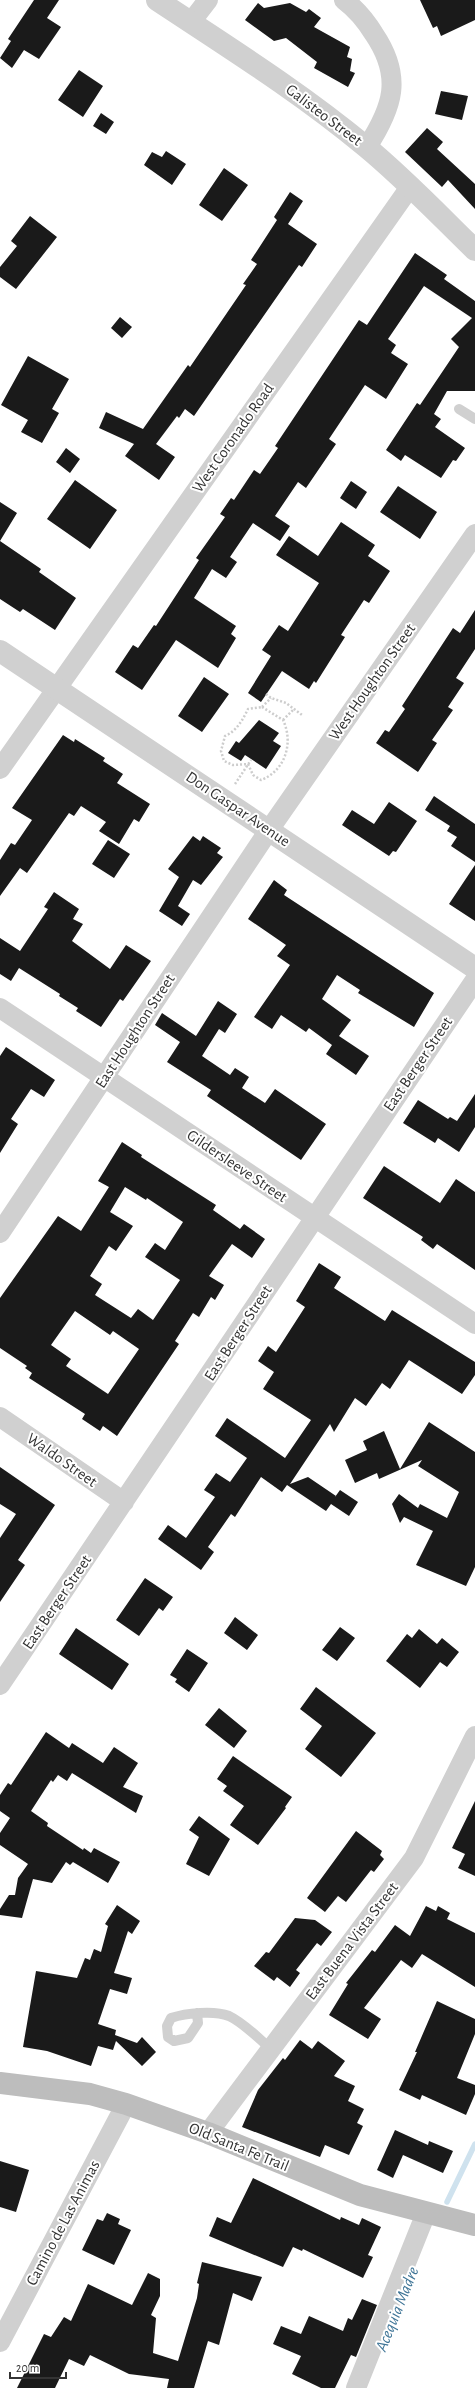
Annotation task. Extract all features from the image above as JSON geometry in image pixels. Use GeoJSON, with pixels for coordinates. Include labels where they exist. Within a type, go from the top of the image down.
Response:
{"type":"FeatureCollection","features":[{"type":"Feature","properties":{"kind":"main road","name":"Old Santa Fe Trail"},"geometry":{"type":"LineString","coordinates":[[0,2083],[90,2094],[126,2104],[208,2134],[360,2195],[475,2225]]}},
{"type":"Feature","properties":{"kind":"street","name":"Galisteo Street"},"geometry":{"type":"LineString","coordinates":[[157,0],[298,94],[367,147],[475,250]]}},
{"type":"Feature","properties":{"kind":"street"},"geometry":{"type":"LineString","coordinates":[[191,22],[208,0]]}},
{"type":"Feature","properties":{"kind":"street"},"geometry":{"type":"LineString","coordinates":[[353,2],[378,40],[388,60],[392,77],[392,95],[387,112],[367,147]]}},
{"type":"Feature","properties":{"kind":"street","name":"West Coronado Road"},"geometry":{"type":"LineString","coordinates":[[0,769],[57,689],[97,629],[410,187]]}},
{"type":"Feature","properties":{"kind":"street","name":"West Houghton Street"},"geometry":{"type":"LineString","coordinates":[[269,830],[475,534]]}},
{"type":"Feature","properties":{"kind":"street","name":"Don Gaspar Avenue"},"geometry":{"type":"LineString","coordinates":[[0,651],[475,968]]}},
{"type":"Feature","properties":{"kind":"street","name":"East Houghton Street"},"geometry":{"type":"LineString","coordinates":[[0,1232],[269,830]]}},
{"type":"Feature","properties":{"kind":"street","name":"East Berger Street"},"geometry":{"type":"LineString","coordinates":[[0,1685],[475,980]]}},
{"type":"Feature","properties":{"kind":"street","name":"Gildersleeve Street"},"geometry":{"type":"LineString","coordinates":[[0,1008],[475,1324]]}},
{"type":"Feature","properties":{"kind":"street","name":"Waldo Street"},"geometry":{"type":"LineString","coordinates":[[0,1417],[124,1502]]}},
{"type":"Feature","properties":{"kind":"street","name":"East Buena Vista Street"},"geometry":{"type":"LineString","coordinates":[[208,2134],[414,1858],[475,1736]]}},
{"type":"Feature","properties":{"kind":"street","name":"Camino de Las Animas"},"geometry":{"type":"LineString","coordinates":[[0,2342],[126,2104]]}},
{"type":"Feature","properties":{"kind":"street"},"geometry":{"type":"LineString","coordinates":[[356,2388],[426,2213]]}},
{"type":"Feature","properties":{"kind":"lane"},"geometry":{"type":"LineString","coordinates":[[459,409],[475,419]]}},
{"type":"Feature","properties":{"kind":"lane"},"geometry":{"type":"LineString","coordinates":[[197,2013],[228,2016],[270,2049]]}},
{"type":"Feature","properties":{"kind":"path"},"geometry":{"type":"LineString","coordinates":[[266,694],[271,698],[286,703],[302,715]]}},
{"type":"Feature","properties":{"kind":"path"},"geometry":{"type":"LineString","coordinates":[[248,764],[233,766],[224,761],[221,751],[225,736],[231,733],[242,720],[248,709],[262,707],[271,698]]}},
{"type":"Feature","properties":{"kind":"path"},"geometry":{"type":"LineString","coordinates":[[248,764],[253,775],[261,780],[269,778],[286,758],[289,742],[283,720],[270,714],[262,707]]}},
{"type":"Feature","properties":{"kind":"path"},"geometry":{"type":"LineString","coordinates":[[283,720],[294,709]]}},
{"type":"Feature","properties":{"kind":"path"},"geometry":{"type":"LineString","coordinates":[[236,782],[251,760]]}},
{"type":"Feature","properties":{"kind":"building"},"geometry":{"type":"Polygon","coordinates":[[[34,0],[59,0],[47,18],[61,27],[39,59],[24,50],[12,68],[0,58],[11,41],[8,39],[34,0]]]}},
{"type":"Feature","properties":{"kind":"building"},"geometry":{"type":"Polygon","coordinates":[[[420,0],[475,0],[475,20],[441,36],[437,26],[433,28],[420,0]]]}},
{"type":"Feature","properties":{"kind":"building"},"geometry":{"type":"Polygon","coordinates":[[[258,3],[264,8],[290,3],[306,12],[309,9],[321,18],[314,27],[350,47],[347,57],[352,59],[350,71],[355,73],[348,87],[314,68],[317,62],[286,38],[274,41],[245,20],[258,3]]]}},
{"type":"Feature","properties":{"kind":"building"},"geometry":{"type":"Polygon","coordinates":[[[79,70],[103,86],[83,117],[58,100],[79,70]]]}},
{"type":"Feature","properties":{"kind":"building"},"geometry":{"type":"Polygon","coordinates":[[[441,91],[468,96],[462,120],[435,114],[441,91]]]}},
{"type":"Feature","properties":{"kind":"building"},"geometry":{"type":"Polygon","coordinates":[[[101,113],[114,122],[106,134],[93,126],[101,113]]]}},
{"type":"Feature","properties":{"kind":"building"},"geometry":{"type":"Polygon","coordinates":[[[427,128],[443,142],[437,149],[475,184],[475,209],[448,180],[442,187],[405,152],[427,128]]]}},
{"type":"Feature","properties":{"kind":"building"},"geometry":{"type":"Polygon","coordinates":[[[166,151],[186,164],[172,185],[144,165],[152,152],[162,157],[166,151]]]}},
{"type":"Feature","properties":{"kind":"building"},"geometry":{"type":"Polygon","coordinates":[[[224,168],[248,185],[222,221],[199,205],[224,168]]]}},
{"type":"Feature","properties":{"kind":"building"},"geometry":{"type":"Polygon","coordinates":[[[290,192],[303,201],[288,224],[317,244],[302,267],[299,265],[194,416],[185,409],[179,418],[177,416],[156,444],[175,457],[159,480],[125,456],[134,444],[99,428],[106,412],[143,429],[188,365],[190,367],[246,285],[243,284],[257,264],[251,260],[277,220],[274,217],[290,192]]]}},
{"type":"Feature","properties":{"kind":"building"},"geometry":{"type":"Polygon","coordinates":[[[30,216],[57,237],[16,289],[0,277],[0,267],[17,246],[11,241],[30,216]]]}},
{"type":"Feature","properties":{"kind":"building"},"geometry":{"type":"Polygon","coordinates":[[[415,253],[447,275],[444,279],[475,301],[475,391],[447,391],[434,414],[441,419],[435,427],[465,448],[456,461],[453,460],[441,478],[405,455],[401,461],[386,450],[417,403],[420,405],[459,347],[451,339],[472,318],[424,286],[388,339],[396,345],[391,353],[408,364],[386,399],[365,385],[329,439],[336,444],[306,488],[298,482],[275,516],[290,526],[280,541],[253,523],[230,557],[237,562],[226,578],[212,569],[194,598],[236,626],[231,634],[236,638],[218,668],[176,640],[142,690],[115,672],[133,645],[138,648],[154,625],[156,626],[199,560],[196,558],[225,517],[220,514],[231,498],[234,500],[254,470],[260,474],[278,448],[275,446],[359,320],[367,325],[415,253]]]}},
{"type":"Feature","properties":{"kind":"building"},"geometry":{"type":"Polygon","coordinates":[[[120,317],[132,327],[122,338],[111,328],[120,317]]]}},
{"type":"Feature","properties":{"kind":"building"},"geometry":{"type":"Polygon","coordinates":[[[28,356],[69,379],[52,409],[59,413],[42,443],[21,432],[28,420],[1,405],[28,356]]]}},
{"type":"Feature","properties":{"kind":"building"},"geometry":{"type":"Polygon","coordinates":[[[66,448],[80,459],[70,473],[56,462],[66,448]]]}},
{"type":"Feature","properties":{"kind":"building"},"geometry":{"type":"Polygon","coordinates":[[[75,480],[117,510],[90,549],[47,519],[75,480]]]}},
{"type":"Feature","properties":{"kind":"building"},"geometry":{"type":"Polygon","coordinates":[[[351,481],[367,492],[356,509],[340,498],[351,481]]]}},
{"type":"Feature","properties":{"kind":"building"},"geometry":{"type":"Polygon","coordinates":[[[398,486],[437,512],[420,539],[380,512],[398,486]]]}},
{"type":"Feature","properties":{"kind":"building"},"geometry":{"type":"Polygon","coordinates":[[[0,502],[17,513],[0,541],[0,502]]]}},
{"type":"Feature","properties":{"kind":"building"},"geometry":{"type":"Polygon","coordinates":[[[341,522],[375,545],[368,556],[390,571],[369,603],[364,600],[341,635],[345,637],[316,683],[314,681],[309,689],[282,671],[261,702],[248,693],[271,656],[262,650],[279,625],[288,631],[319,583],[276,555],[289,536],[318,556],[341,522]]]}},
{"type":"Feature","properties":{"kind":"building"},"geometry":{"type":"Polygon","coordinates":[[[0,541],[41,569],[39,572],[76,598],[55,630],[23,609],[20,612],[0,599],[0,541]]]}},
{"type":"Feature","properties":{"kind":"building"},"geometry":{"type":"Polygon","coordinates":[[[475,610],[475,649],[456,678],[464,683],[448,707],[453,710],[432,740],[437,743],[418,772],[376,743],[385,730],[389,732],[405,709],[402,706],[453,628],[460,633],[475,610]]]}},
{"type":"Feature","properties":{"kind":"building"},"geometry":{"type":"Polygon","coordinates":[[[204,677],[229,694],[202,732],[178,716],[204,677]]]}},
{"type":"Feature","properties":{"kind":"building"},"geometry":{"type":"Polygon","coordinates":[[[259,720],[279,733],[273,741],[281,746],[266,769],[245,755],[241,761],[228,753],[236,741],[239,743],[259,720]]]}},
{"type":"Feature","properties":{"kind":"building"},"geometry":{"type":"Polygon","coordinates":[[[63,735],[74,742],[75,739],[105,758],[103,761],[123,774],[117,783],[150,804],[139,822],[134,819],[119,844],[99,831],[106,822],[81,806],[74,816],[69,813],[27,873],[20,868],[0,896],[0,860],[11,843],[15,845],[32,820],[12,808],[63,735]]]}},
{"type":"Feature","properties":{"kind":"building"},"geometry":{"type":"Polygon","coordinates":[[[434,796],[475,824],[475,862],[451,846],[457,837],[447,831],[450,826],[425,810],[434,796]]]}},
{"type":"Feature","properties":{"kind":"building"},"geometry":{"type":"Polygon","coordinates":[[[389,802],[417,821],[396,852],[393,851],[389,856],[342,825],[352,810],[374,824],[389,802]]]}},
{"type":"Feature","properties":{"kind":"building"},"geometry":{"type":"Polygon","coordinates":[[[193,836],[200,841],[203,836],[221,848],[217,853],[223,857],[201,885],[193,880],[178,906],[190,914],[182,926],[159,911],[179,877],[168,869],[193,836]]]}},
{"type":"Feature","properties":{"kind":"building"},"geometry":{"type":"Polygon","coordinates":[[[108,840],[130,854],[114,878],[92,864],[108,840]]]}},
{"type":"Feature","properties":{"kind":"building"},"geometry":{"type":"Polygon","coordinates":[[[475,865],[475,921],[449,904],[475,865]]]}},
{"type":"Feature","properties":{"kind":"building"},"geometry":{"type":"Polygon","coordinates":[[[274,880],[287,890],[284,895],[434,993],[414,1027],[358,993],[360,990],[337,975],[322,999],[351,1020],[339,1036],[369,1056],[356,1075],[326,1054],[332,1045],[309,1028],[306,1032],[281,1015],[272,1029],[254,1017],[290,965],[277,956],[286,945],[248,919],[274,880]]]}},
{"type":"Feature","properties":{"kind":"building"},"geometry":{"type":"Polygon","coordinates":[[[54,892],[79,909],[73,919],[83,924],[72,941],[110,969],[126,945],[151,961],[123,1001],[120,999],[101,1027],[76,1011],[78,1008],[59,996],[60,994],[19,968],[11,981],[0,974],[0,938],[20,951],[48,909],[44,907],[54,892]]]}},
{"type":"Feature","properties":{"kind":"building"},"geometry":{"type":"Polygon","coordinates":[[[218,1001],[237,1014],[225,1033],[219,1029],[202,1056],[230,1075],[235,1068],[249,1077],[242,1088],[265,1103],[275,1089],[326,1124],[301,1160],[207,1096],[211,1090],[167,1062],[180,1042],[155,1025],[162,1013],[196,1036],[218,1001]]]}},
{"type":"Feature","properties":{"kind":"building"},"geometry":{"type":"Polygon","coordinates":[[[6,1047],[55,1080],[44,1097],[31,1089],[11,1119],[18,1124],[0,1153],[0,1056],[6,1047]]]}},
{"type":"Feature","properties":{"kind":"building"},"geometry":{"type":"Polygon","coordinates":[[[475,1094],[475,1127],[459,1152],[438,1138],[435,1143],[403,1123],[418,1100],[448,1119],[450,1117],[457,1121],[475,1094]]]}},
{"type":"Feature","properties":{"kind":"building"},"geometry":{"type":"Polygon","coordinates":[[[122,1142],[142,1155],[141,1157],[216,1205],[213,1210],[240,1229],[244,1224],[265,1239],[252,1258],[232,1244],[209,1276],[224,1285],[215,1300],[211,1297],[199,1317],[193,1313],[175,1341],[179,1344],[117,1436],[103,1426],[100,1431],[82,1419],[85,1414],[29,1378],[32,1373],[25,1368],[27,1366],[0,1348],[0,1298],[58,1216],[81,1231],[109,1187],[98,1181],[122,1142]],[[125,1187],[110,1212],[133,1226],[116,1251],[109,1246],[90,1276],[102,1284],[95,1295],[131,1318],[138,1309],[153,1320],[180,1280],[145,1257],[155,1243],[165,1250],[183,1222],[147,1198],[146,1200],[125,1187]],[[75,1311],[51,1345],[71,1359],[66,1366],[108,1394],[139,1349],[113,1331],[110,1335],[75,1311]]]}},
{"type":"Feature","properties":{"kind":"building"},"geometry":{"type":"Polygon","coordinates":[[[384,1166],[440,1203],[456,1179],[475,1192],[475,1270],[437,1244],[433,1249],[421,1240],[423,1237],[363,1198],[384,1166]]]}},
{"type":"Feature","properties":{"kind":"building"},"geometry":{"type":"Polygon","coordinates":[[[319,1263],[341,1277],[334,1288],[385,1321],[392,1310],[475,1362],[475,1375],[462,1394],[409,1360],[390,1389],[382,1383],[366,1406],[355,1398],[334,1432],[330,1424],[290,1484],[308,1477],[336,1496],[340,1490],[358,1502],[349,1516],[331,1504],[326,1511],[287,1485],[282,1492],[261,1477],[235,1517],[231,1514],[208,1547],[214,1552],[201,1570],[158,1539],[168,1525],[186,1538],[215,1497],[204,1490],[216,1473],[230,1482],[247,1458],[215,1436],[227,1418],[285,1458],[311,1420],[263,1389],[274,1372],[258,1361],[268,1346],[276,1352],[305,1307],[296,1301],[319,1263]]]}},
{"type":"Feature","properties":{"kind":"building"},"geometry":{"type":"Polygon","coordinates":[[[429,1422],[475,1452],[475,1567],[466,1586],[416,1565],[433,1531],[404,1517],[400,1523],[392,1504],[399,1494],[418,1508],[420,1504],[447,1518],[459,1492],[418,1466],[422,1460],[379,1479],[377,1473],[355,1483],[345,1460],[367,1450],[363,1441],[384,1431],[400,1469],[429,1422]]]}},
{"type":"Feature","properties":{"kind":"building"},"geometry":{"type":"Polygon","coordinates":[[[0,1467],[55,1505],[18,1560],[25,1565],[0,1602],[0,1538],[16,1514],[0,1504],[0,1467]]]}},
{"type":"Feature","properties":{"kind":"building"},"geometry":{"type":"Polygon","coordinates":[[[145,1578],[173,1597],[163,1611],[159,1608],[139,1636],[116,1620],[145,1578]]]}},
{"type":"Feature","properties":{"kind":"building"},"geometry":{"type":"Polygon","coordinates":[[[235,1617],[258,1635],[247,1650],[224,1633],[235,1617]]]}},
{"type":"Feature","properties":{"kind":"building"},"geometry":{"type":"Polygon","coordinates":[[[340,1627],[355,1638],[337,1661],[322,1650],[340,1627]]]}},
{"type":"Feature","properties":{"kind":"building"},"geometry":{"type":"Polygon","coordinates":[[[76,1628],[129,1664],[112,1690],[59,1654],[76,1628]]]}},
{"type":"Feature","properties":{"kind":"building"},"geometry":{"type":"Polygon","coordinates":[[[419,1629],[437,1644],[442,1638],[459,1652],[447,1667],[440,1662],[420,1688],[386,1661],[407,1634],[412,1638],[419,1629]]]}},
{"type":"Feature","properties":{"kind":"building"},"geometry":{"type":"Polygon","coordinates":[[[187,1649],[208,1663],[189,1692],[175,1682],[177,1679],[170,1675],[187,1649]]]}},
{"type":"Feature","properties":{"kind":"building"},"geometry":{"type":"Polygon","coordinates":[[[316,1687],[376,1733],[341,1777],[305,1749],[322,1726],[300,1709],[316,1687]]]}},
{"type":"Feature","properties":{"kind":"building"},"geometry":{"type":"Polygon","coordinates":[[[219,1708],[247,1731],[234,1748],[205,1725],[219,1708]]]}},
{"type":"Feature","properties":{"kind":"building"},"geometry":{"type":"Polygon","coordinates":[[[46,1732],[69,1748],[72,1743],[103,1763],[114,1747],[138,1763],[123,1787],[143,1796],[136,1813],[72,1773],[67,1781],[58,1775],[53,1782],[51,1780],[31,1811],[48,1823],[47,1826],[83,1850],[84,1848],[91,1853],[94,1848],[120,1862],[108,1883],[73,1862],[70,1865],[66,1862],[52,1883],[33,1879],[22,1918],[0,1915],[0,1909],[9,1895],[15,1895],[18,1878],[28,1864],[0,1845],[0,1833],[10,1818],[0,1811],[0,1795],[8,1783],[11,1785],[46,1732]]]}},
{"type":"Feature","properties":{"kind":"building"},"geometry":{"type":"Polygon","coordinates":[[[233,1756],[292,1797],[285,1807],[286,1808],[258,1845],[230,1825],[244,1806],[223,1791],[227,1786],[217,1779],[233,1756]]]}},
{"type":"Feature","properties":{"kind":"building"},"geometry":{"type":"Polygon","coordinates":[[[475,1801],[475,1876],[458,1868],[465,1854],[452,1848],[475,1801]]]}},
{"type":"Feature","properties":{"kind":"building"},"geometry":{"type":"Polygon","coordinates":[[[199,1816],[230,1839],[209,1876],[186,1864],[199,1837],[189,1830],[199,1816]]]}},
{"type":"Feature","properties":{"kind":"building"},"geometry":{"type":"Polygon","coordinates":[[[356,1831],[382,1851],[380,1855],[384,1859],[374,1872],[371,1870],[346,1902],[338,1896],[325,1912],[307,1898],[356,1831]]]}},
{"type":"Feature","properties":{"kind":"building"},"geometry":{"type":"Polygon","coordinates":[[[117,1905],[140,1921],[132,1934],[128,1931],[114,1973],[132,1978],[127,1994],[110,1989],[98,2024],[116,2030],[115,2035],[137,2043],[142,2037],[156,2052],[142,2066],[116,2041],[113,2050],[98,2046],[91,2066],[47,2051],[23,2047],[36,1971],[77,1978],[85,1958],[90,1960],[94,1949],[101,1952],[108,1926],[105,1924],[117,1905]]]}},
{"type":"Feature","properties":{"kind":"building"},"geometry":{"type":"Polygon","coordinates":[[[426,1906],[436,1911],[438,1906],[450,1913],[447,1919],[475,1933],[475,1987],[422,1954],[412,1968],[401,1960],[364,2008],[381,2019],[368,2039],[329,2015],[348,1984],[346,1983],[372,1950],[375,1952],[395,1925],[410,1936],[426,1906]]]}},
{"type":"Feature","properties":{"kind":"building"},"geometry":{"type":"Polygon","coordinates":[[[295,1918],[315,1920],[332,1932],[321,1946],[317,1943],[296,1970],[300,1973],[290,1987],[277,1977],[274,1981],[254,1966],[266,1952],[269,1953],[295,1918]]]}},
{"type":"Feature","properties":{"kind":"building"},"geometry":{"type":"Polygon","coordinates":[[[437,2001],[475,2019],[475,2034],[457,2078],[475,2085],[475,2094],[466,2115],[422,2095],[420,2100],[399,2090],[417,2052],[415,2052],[437,2001]]]}},
{"type":"Feature","properties":{"kind":"building"},"geometry":{"type":"Polygon","coordinates":[[[300,2040],[312,2049],[318,2041],[345,2061],[334,2076],[355,2086],[348,2101],[364,2109],[357,2123],[363,2126],[349,2155],[325,2145],[320,2157],[242,2127],[258,2090],[283,2058],[285,2060],[300,2040]]]}},
{"type":"Feature","properties":{"kind":"building"},"geometry":{"type":"Polygon","coordinates":[[[395,2130],[428,2145],[429,2141],[453,2151],[443,2173],[403,2155],[393,2178],[377,2170],[395,2130]]]}},
{"type":"Feature","properties":{"kind":"building"},"geometry":{"type":"Polygon","coordinates":[[[0,2161],[29,2170],[16,2212],[0,2207],[0,2161]]]}},
{"type":"Feature","properties":{"kind":"building"},"geometry":{"type":"Polygon","coordinates":[[[253,2178],[340,2220],[341,2217],[359,2225],[362,2218],[381,2227],[368,2255],[373,2257],[363,2278],[303,2249],[302,2251],[293,2247],[283,2267],[209,2236],[217,2217],[231,2223],[253,2178]]]}},
{"type":"Feature","properties":{"kind":"building"},"geometry":{"type":"Polygon","coordinates":[[[107,2213],[120,2219],[118,2224],[131,2230],[114,2265],[82,2250],[97,2219],[103,2221],[107,2213]]]}},
{"type":"Feature","properties":{"kind":"building"},"geometry":{"type":"Polygon","coordinates":[[[202,2262],[262,2277],[252,2301],[233,2293],[219,2345],[208,2341],[194,2388],[167,2388],[169,2379],[129,2374],[90,2355],[84,2366],[69,2359],[55,2388],[17,2388],[44,2334],[51,2337],[64,2317],[71,2321],[88,2284],[132,2305],[148,2273],[160,2279],[160,2296],[151,2315],[156,2318],[153,2353],[178,2361],[197,2298],[199,2284],[197,2283],[202,2262]]]}},
{"type":"Feature","properties":{"kind":"building"},"geometry":{"type":"Polygon","coordinates":[[[362,2299],[377,2305],[356,2357],[351,2355],[335,2388],[321,2388],[292,2374],[301,2356],[273,2344],[281,2326],[301,2334],[309,2316],[343,2331],[348,2318],[352,2320],[362,2299]]]}},
{"type":"Feature","properties":{"kind":"waterway","name":"Acequia Madre"},"geometry":{"type":"LineString","coordinates":[[447,2202],[475,2144]]}}]}
